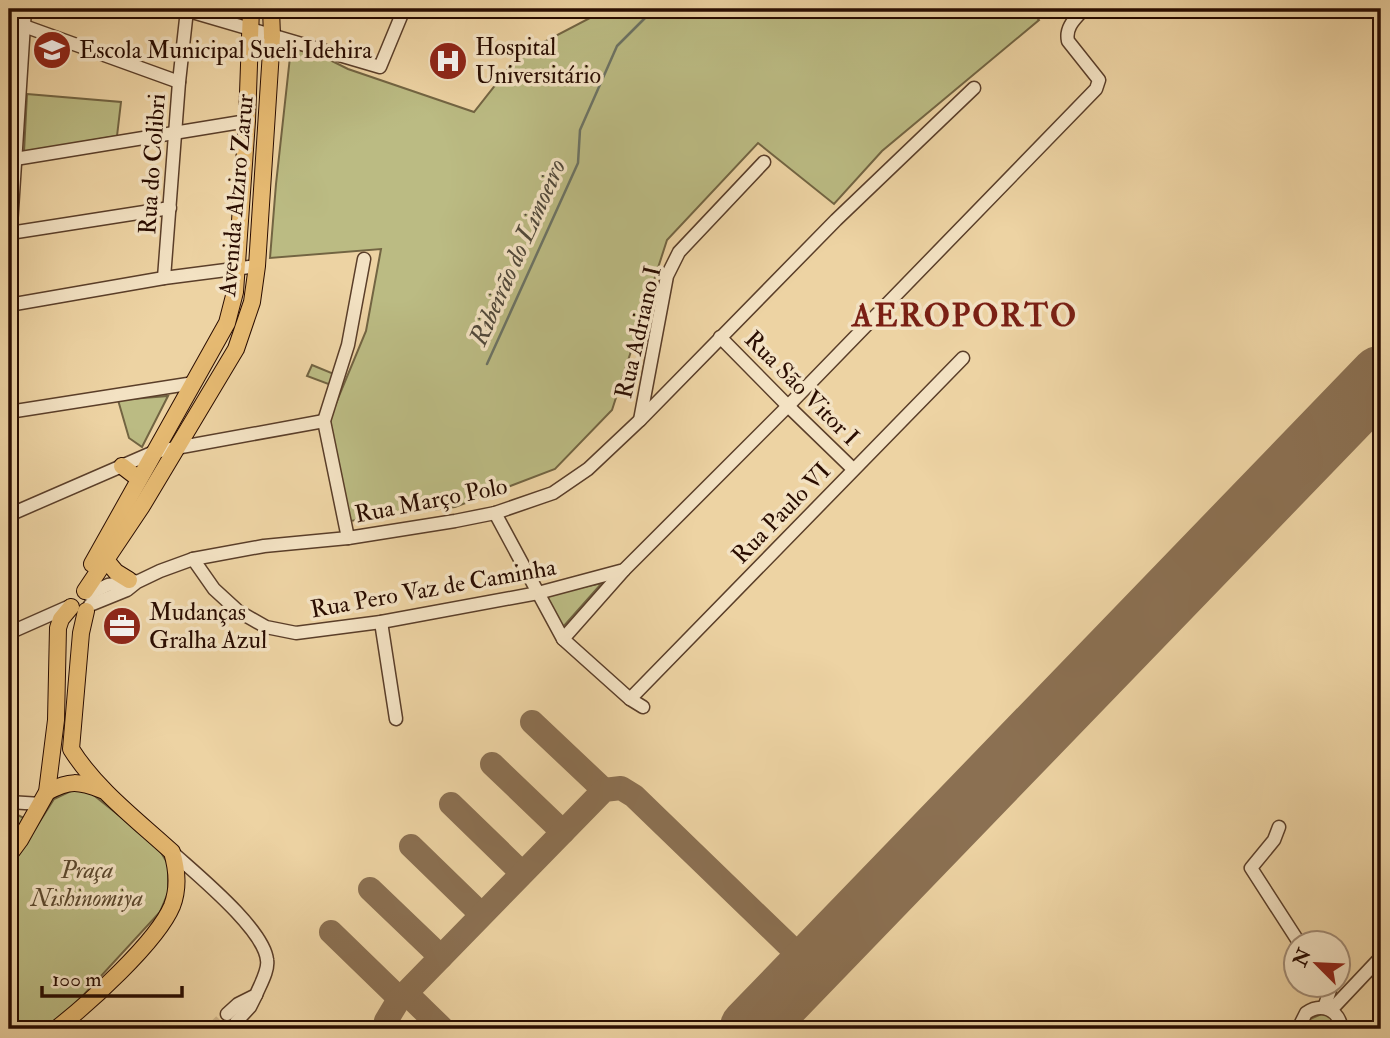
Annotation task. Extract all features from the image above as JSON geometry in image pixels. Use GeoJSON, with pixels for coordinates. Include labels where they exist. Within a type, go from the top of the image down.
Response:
{"type":"FeatureCollection","features":[{"type":"Feature","properties":{"kind":"main road","name":"Avenida Alziro Zarur"},"geometry":{"type":"LineString","coordinates":[[81,601],[139,479],[227,323],[235,292],[237,270],[252,30],[251,9]]}},
{"type":"Feature","properties":{"kind":"main road","name":"Avenida Alziro Zarur"},"geometry":{"type":"LineString","coordinates":[[81,601],[142,506],[236,349],[252,302],[257,265],[272,36],[271,9]]}},
{"type":"Feature","properties":{"kind":"main road"},"geometry":{"type":"LineString","coordinates":[[122,466],[139,479]]}},
{"type":"Feature","properties":{"kind":"main road"},"geometry":{"type":"LineString","coordinates":[[106,560],[116,572],[133,581]]}},
{"type":"Feature","properties":{"kind":"main road"},"geometry":{"type":"LineString","coordinates":[[9,855],[44,798],[56,720],[58,628],[61,619],[81,601]]}},
{"type":"Feature","properties":{"kind":"main road"},"geometry":{"type":"LineString","coordinates":[[56,1029],[113,978],[160,928],[172,906],[176,889],[172,852],[107,792],[79,763],[71,749],[81,633],[81,601]]}},
{"type":"Feature","properties":{"kind":"main road"},"geometry":{"type":"LineString","coordinates":[[56,720],[73,722]]}},
{"type":"Feature","properties":{"kind":"main road"},"geometry":{"type":"LineString","coordinates":[[44,798],[67,783],[77,782],[107,792]]}},
{"type":"Feature","properties":{"kind":"street"},"geometry":{"type":"LineString","coordinates":[[9,256],[12,159],[25,9]]}},
{"type":"Feature","properties":{"kind":"street"},"geometry":{"type":"LineString","coordinates":[[185,10],[380,68],[404,9]]}},
{"type":"Feature","properties":{"kind":"street"},"geometry":{"type":"LineString","coordinates":[[563,639],[624,570],[788,406],[1096,89],[1099,80],[1068,41],[1066,33],[1084,9]]}},
{"type":"Feature","properties":{"kind":"street","name":"Rua do Colibri"},"geometry":{"type":"LineString","coordinates":[[164,278],[185,10]]}},
{"type":"Feature","properties":{"kind":"street"},"geometry":{"type":"LineString","coordinates":[[24,26],[179,82]]}},
{"type":"Feature","properties":{"kind":"street","name":"Rua Março Polo"},"geometry":{"type":"LineString","coordinates":[[9,633],[81,601],[127,590],[133,581],[193,559],[264,546],[348,538],[495,513],[553,493],[588,469],[640,420],[836,220],[974,88]]}},
{"type":"Feature","properties":{"kind":"street"},"geometry":{"type":"LineString","coordinates":[[12,159],[247,121]]}},
{"type":"Feature","properties":{"kind":"street","name":"Rua Adriano I"},"geometry":{"type":"LineString","coordinates":[[640,420],[667,276],[679,252],[764,162]]}},
{"type":"Feature","properties":{"kind":"street"},"geometry":{"type":"LineString","coordinates":[[10,233],[170,208]]}},
{"type":"Feature","properties":{"kind":"street"},"geometry":{"type":"LineString","coordinates":[[348,538],[324,421],[348,345],[363,259]]}},
{"type":"Feature","properties":{"kind":"street"},"geometry":{"type":"LineString","coordinates":[[9,305],[257,265]]}},
{"type":"Feature","properties":{"kind":"street","name":"Rua São Vitor I"},"geometry":{"type":"LineString","coordinates":[[720,337],[853,469]]}},
{"type":"Feature","properties":{"kind":"street","name":"Rua Paulo VI"},"geometry":{"type":"LineString","coordinates":[[630,699],[963,358]]}},
{"type":"Feature","properties":{"kind":"street"},"geometry":{"type":"LineString","coordinates":[[9,412],[194,383]]}},
{"type":"Feature","properties":{"kind":"street"},"geometry":{"type":"LineString","coordinates":[[9,515],[154,452],[324,421]]}},
{"type":"Feature","properties":{"kind":"street"},"geometry":{"type":"LineString","coordinates":[[495,513],[563,639],[630,699],[643,707]]}},
{"type":"Feature","properties":{"kind":"street","name":"Rua Pero Vaz de Caminha"},"geometry":{"type":"LineString","coordinates":[[193,559],[214,589],[238,611],[266,627],[296,633],[381,622],[538,593],[624,570]]}},
{"type":"Feature","properties":{"kind":"street"},"geometry":{"type":"LineString","coordinates":[[381,622],[396,719]]}},
{"type":"Feature","properties":{"kind":"street"},"geometry":{"type":"LineString","coordinates":[[9,802],[44,798]]}},
{"type":"Feature","properties":{"kind":"street"},"geometry":{"type":"LineString","coordinates":[[1279,827],[1274,840],[1251,868],[1292,930]]}},
{"type":"Feature","properties":{"kind":"street"},"geometry":{"type":"LineString","coordinates":[[172,852],[232,908],[261,941],[268,962],[256,996],[237,1004],[232,1018]]}},
{"type":"Feature","properties":{"kind":"street"},"geometry":{"type":"LineString","coordinates":[[1290,1029],[1300,1024],[1311,1009],[1327,1009],[1381,957]]}},
{"type":"Feature","properties":{"kind":"street"},"geometry":{"type":"LineString","coordinates":[[1327,1009],[1328,1000]]}},
{"type":"Feature","properties":{"kind":"street"},"geometry":{"type":"LineString","coordinates":[[1327,1009],[1344,1027]]}},
{"type":"Feature","properties":{"kind":"green space"},"geometry":{"type":"Polygon","coordinates":[[[607,9],[1030,9],[1039,20],[882,151],[834,204],[758,143],[667,240],[612,410],[555,469],[455,507],[350,521],[329,420],[366,331],[381,249],[270,258],[291,48],[318,54],[348,69],[474,112],[519,55],[607,9]]]}},
{"type":"Feature","properties":{"kind":"green space"},"geometry":{"type":"Polygon","coordinates":[[[27,94],[121,102],[117,136],[24,152],[27,94]]]}},
{"type":"Feature","properties":{"kind":"green space"},"geometry":{"type":"Polygon","coordinates":[[[312,365],[334,374],[331,385],[307,376],[312,365]]]}},
{"type":"Feature","properties":{"kind":"green space"},"geometry":{"type":"Polygon","coordinates":[[[168,396],[142,447],[129,438],[118,400],[168,396]]]}},
{"type":"Feature","properties":{"kind":"green space"},"geometry":{"type":"Polygon","coordinates":[[[602,583],[563,627],[541,596],[602,583]]]}},
{"type":"Feature","properties":{"kind":"green space","name":"Praça Nishinomiya"},"geometry":{"type":"Polygon","coordinates":[[[75,789],[91,793],[157,846],[168,864],[168,893],[160,912],[67,1013],[47,1029],[9,1029],[9,870],[54,799],[75,789]]]}},
{"type":"Feature","properties":{"kind":"green space"},"geometry":{"type":"Polygon","coordinates":[[[9,811],[24,818],[18,831],[9,839],[9,811]]]}},
{"type":"Feature","properties":{"kind":"green space"},"geometry":{"type":"Polygon","coordinates":[[[1324,1013],[1333,1017],[1337,1029],[1307,1029],[1310,1019],[1324,1013]]]}},
{"type":"Feature","properties":{"kind":"waterway","name":"Ribeirão do Limoeiro"},"geometry":{"type":"LineString","coordinates":[[487,364],[578,163],[580,130],[617,46],[654,9]]}},
{"type":"Feature","properties":{"kind":"taxiway"},"geometry":{"type":"LineString","coordinates":[[532,722],[604,790]]}},
{"type":"Feature","properties":{"kind":"taxiway"},"geometry":{"type":"LineString","coordinates":[[492,764],[563,832]]}},
{"type":"Feature","properties":{"kind":"taxiway"},"geometry":{"type":"LineString","coordinates":[[384,1029],[398,1001],[604,790],[621,788],[634,796],[811,967]]}},
{"type":"Feature","properties":{"kind":"taxiway"},"geometry":{"type":"LineString","coordinates":[[451,804],[522,873]]}},
{"type":"Feature","properties":{"kind":"taxiway"},"geometry":{"type":"LineString","coordinates":[[411,846],[481,914]]}},
{"type":"Feature","properties":{"kind":"taxiway"},"geometry":{"type":"LineString","coordinates":[[370,889],[441,957]]}},
{"type":"Feature","properties":{"kind":"taxiway"},"geometry":{"type":"LineString","coordinates":[[331,932],[400,999]]}},
{"type":"Feature","properties":{"kind":"taxiway"},"geometry":{"type":"LineString","coordinates":[[406,993],[443,1029]]}},
{"type":"Feature","properties":{"kind":"runway"},"geometry":{"type":"LineString","coordinates":[[751,1029],[1381,377]]}},
{"type":"Feature","properties":{"kind":"tunnel"},"geometry":{"type":"LineString","coordinates":[[212,1029],[227,1014]]}},
{"type":"Feature","properties":{"kind":"place","name":"Escola Municipal Sueli Idehira"},"geometry":{"type":"Point","coordinates":[52,50]}},
{"type":"Feature","properties":{"kind":"place","name":"Hospital Universitário"},"geometry":{"type":"Point","coordinates":[448,61]}},
{"type":"Feature","properties":{"kind":"place","name":"Mudanças Gralha Azul"},"geometry":{"type":"Point","coordinates":[122,626]}},
{"type":"Feature","properties":{"kind":"district","name":"AEROPORTO"},"geometry":{"type":"Point","coordinates":[965,315]}}]}
